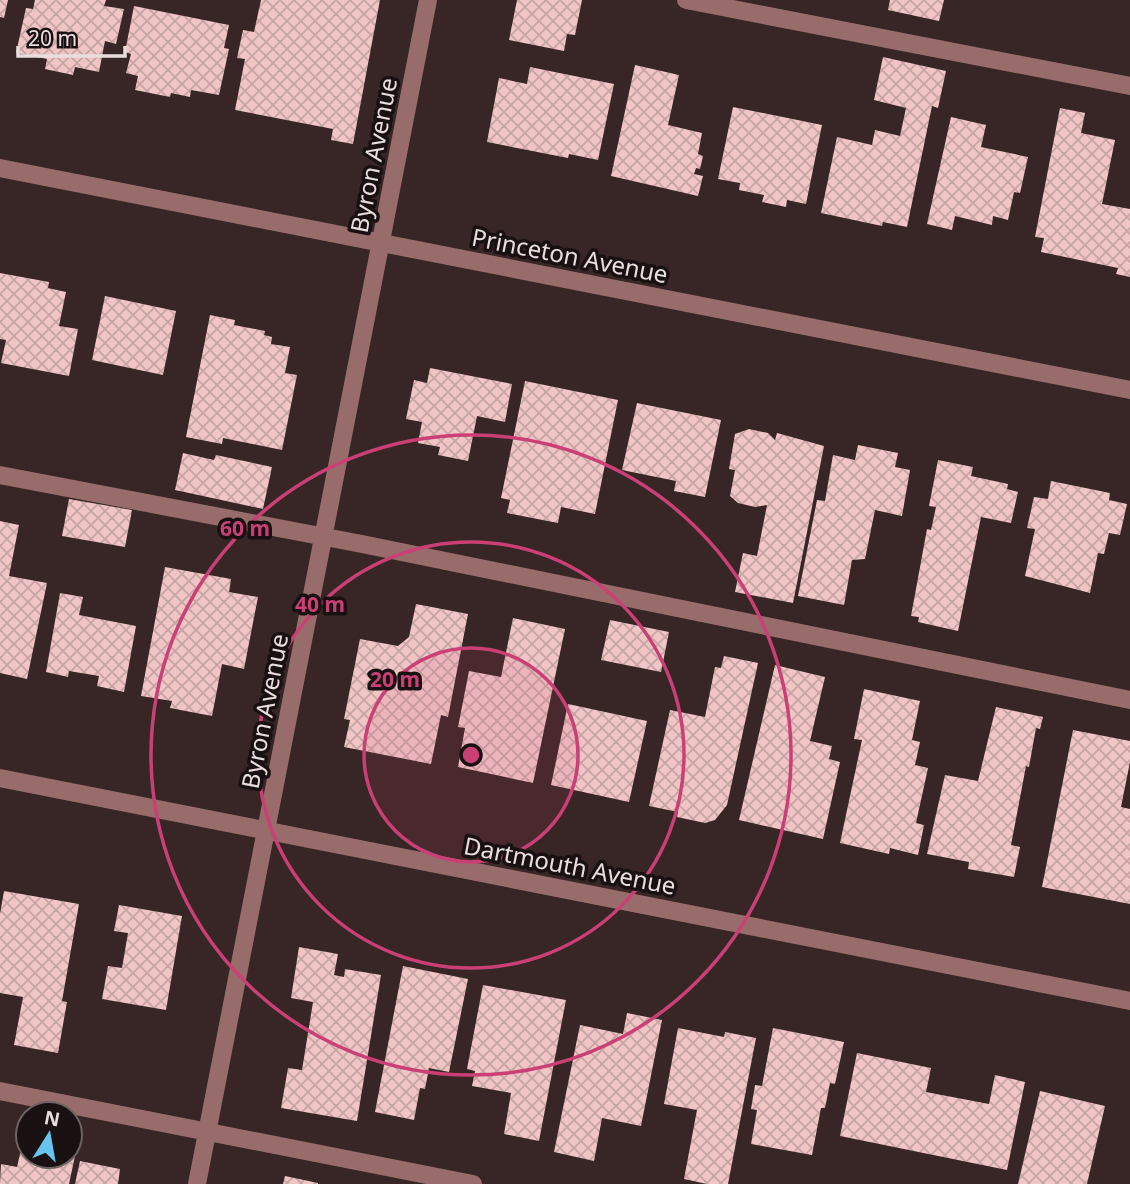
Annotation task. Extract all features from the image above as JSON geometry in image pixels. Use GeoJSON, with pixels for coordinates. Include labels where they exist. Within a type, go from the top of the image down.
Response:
{"type":"FeatureCollection","features":[{"type":"Feature","properties":{"kind":"street","name":"Byron Avenue"},"geometry":{"type":"LineString","coordinates":[[197,1184],[428,0]]}},
{"type":"Feature","properties":{"kind":"street"},"geometry":{"type":"LineString","coordinates":[[686,0],[1130,86]]}},
{"type":"Feature","properties":{"kind":"street","name":"Princeton Avenue"},"geometry":{"type":"LineString","coordinates":[[0,169],[1130,390]]}},
{"type":"Feature","properties":{"kind":"street"},"geometry":{"type":"LineString","coordinates":[[0,475],[1130,699]]}},
{"type":"Feature","properties":{"kind":"street","name":"Dartmouth Avenue"},"geometry":{"type":"LineString","coordinates":[[0,778],[1130,1001]]}},
{"type":"Feature","properties":{"kind":"street"},"geometry":{"type":"LineString","coordinates":[[0,1091],[473,1184]]}},
{"type":"Feature","properties":{"kind":"building"},"geometry":{"type":"Polygon","coordinates":[[[0,0],[8,0],[4,18],[0,17],[0,0]]]}},
{"type":"Feature","properties":{"kind":"building"},"geometry":{"type":"Polygon","coordinates":[[[35,0],[106,0],[104,6],[124,9],[116,44],[105,41],[99,72],[75,67],[73,75],[45,69],[47,59],[16,53],[26,8],[33,9],[35,0]]]}},
{"type":"Feature","properties":{"kind":"building"},"geometry":{"type":"Polygon","coordinates":[[[261,0],[380,0],[353,144],[331,140],[333,129],[235,110],[245,59],[237,58],[243,30],[254,32],[261,0]]]}},
{"type":"Feature","properties":{"kind":"building"},"geometry":{"type":"Polygon","coordinates":[[[517,0],[582,0],[575,35],[567,34],[564,51],[509,40],[517,0]]]}},
{"type":"Feature","properties":{"kind":"building"},"geometry":{"type":"Polygon","coordinates":[[[890,0],[944,0],[939,21],[888,10],[890,0]]]}},
{"type":"Feature","properties":{"kind":"building"},"geometry":{"type":"Polygon","coordinates":[[[134,6],[229,25],[224,48],[229,49],[219,95],[191,90],[190,97],[171,93],[170,97],[135,90],[138,76],[126,73],[131,54],[125,52],[134,6]]]}},
{"type":"Feature","properties":{"kind":"building"},"geometry":{"type":"Polygon","coordinates":[[[883,57],[946,71],[938,108],[932,106],[907,227],[883,222],[882,226],[821,213],[837,137],[872,145],[875,130],[900,136],[906,108],[874,100],[883,57]]]}},
{"type":"Feature","properties":{"kind":"building"},"geometry":{"type":"Polygon","coordinates":[[[635,65],[679,75],[668,125],[702,133],[698,154],[703,156],[700,169],[696,168],[694,174],[703,176],[698,196],[611,176],[635,65]]]}},
{"type":"Feature","properties":{"kind":"building"},"geometry":{"type":"Polygon","coordinates":[[[530,67],[614,84],[598,160],[569,154],[568,158],[487,142],[499,78],[527,84],[530,67]]]}},
{"type":"Feature","properties":{"kind":"building"},"geometry":{"type":"Polygon","coordinates":[[[733,107],[822,125],[806,204],[787,200],[786,207],[762,202],[764,195],[739,190],[740,183],[718,179],[733,107]]]}},
{"type":"Feature","properties":{"kind":"building"},"geometry":{"type":"Polygon","coordinates":[[[1060,108],[1085,113],[1081,133],[1115,140],[1102,204],[1130,209],[1130,277],[1116,274],[1118,268],[1041,252],[1044,238],[1035,237],[1060,108]]]}},
{"type":"Feature","properties":{"kind":"building"},"geometry":{"type":"Polygon","coordinates":[[[951,117],[986,125],[981,147],[1028,157],[1020,193],[1014,192],[1008,220],[993,216],[992,225],[955,216],[952,230],[927,224],[951,117]]]}},
{"type":"Feature","properties":{"kind":"building"},"geometry":{"type":"Polygon","coordinates":[[[0,273],[49,282],[48,288],[66,292],[59,326],[78,329],[69,376],[1,363],[6,340],[0,339],[0,273]]]}},
{"type":"Feature","properties":{"kind":"building"},"geometry":{"type":"Polygon","coordinates":[[[105,296],[176,311],[163,375],[92,360],[105,296]]]}},
{"type":"Feature","properties":{"kind":"building"},"geometry":{"type":"Polygon","coordinates":[[[210,315],[235,320],[234,325],[265,331],[264,335],[272,337],[271,344],[290,347],[285,373],[297,375],[282,450],[223,438],[222,444],[186,437],[210,315]]]}},
{"type":"Feature","properties":{"kind":"building"},"geometry":{"type":"Polygon","coordinates":[[[430,368],[512,384],[505,422],[477,416],[468,461],[438,455],[440,447],[418,443],[422,422],[406,419],[414,380],[427,383],[430,368]]]}},
{"type":"Feature","properties":{"kind":"building"},"geometry":{"type":"Polygon","coordinates":[[[525,381],[618,400],[595,514],[561,507],[558,523],[507,513],[510,500],[501,498],[525,381]]]}},
{"type":"Feature","properties":{"kind":"building"},"geometry":{"type":"Polygon","coordinates":[[[637,403],[721,420],[705,497],[674,491],[676,481],[622,470],[637,403]]]}},
{"type":"Feature","properties":{"kind":"building"},"geometry":{"type":"Polygon","coordinates":[[[749,429],[768,433],[775,440],[777,433],[824,446],[793,603],[735,592],[743,553],[757,556],[767,505],[755,507],[738,503],[730,496],[735,470],[729,469],[735,434],[749,429]]]}},
{"type":"Feature","properties":{"kind":"building"},"geometry":{"type":"Polygon","coordinates":[[[858,445],[898,453],[895,467],[910,470],[902,516],[875,510],[865,559],[852,560],[844,605],[798,596],[817,500],[825,501],[833,455],[855,460],[858,445]]]}},
{"type":"Feature","properties":{"kind":"building"},"geometry":{"type":"Polygon","coordinates":[[[183,453],[214,460],[216,455],[272,467],[263,509],[175,490],[183,453]]]}},
{"type":"Feature","properties":{"kind":"building"},"geometry":{"type":"Polygon","coordinates":[[[938,460],[973,467],[971,476],[1008,484],[1007,489],[1018,492],[1011,523],[981,517],[958,631],[918,622],[919,617],[911,616],[927,529],[931,530],[936,507],[929,506],[938,460]]]}},
{"type":"Feature","properties":{"kind":"building"},"geometry":{"type":"Polygon","coordinates":[[[1051,481],[1110,493],[1109,500],[1127,504],[1120,535],[1109,533],[1104,554],[1098,553],[1090,593],[1025,576],[1035,529],[1027,528],[1034,497],[1048,499],[1051,481]]]}},
{"type":"Feature","properties":{"kind":"building"},"geometry":{"type":"Polygon","coordinates":[[[69,499],[132,510],[125,547],[62,536],[69,499]]]}},
{"type":"Feature","properties":{"kind":"building"},"geometry":{"type":"Polygon","coordinates":[[[0,521],[19,525],[9,576],[47,583],[27,679],[0,673],[0,521]]]}},
{"type":"Feature","properties":{"kind":"building"},"geometry":{"type":"Polygon","coordinates":[[[165,567],[231,579],[229,592],[258,597],[244,669],[222,664],[212,716],[170,708],[172,701],[141,696],[165,567]]]}},
{"type":"Feature","properties":{"kind":"building"},"geometry":{"type":"Polygon","coordinates":[[[60,593],[83,597],[79,615],[136,626],[124,692],[97,686],[99,676],[69,671],[68,677],[46,672],[60,593]]]}},
{"type":"Feature","properties":{"kind":"building"},"geometry":{"type":"Polygon","coordinates":[[[416,604],[468,614],[448,717],[441,715],[431,764],[344,747],[350,720],[344,719],[360,639],[398,646],[409,637],[416,604]]]}},
{"type":"Feature","properties":{"kind":"building"},"geometry":{"type":"Polygon","coordinates":[[[513,618],[565,629],[533,783],[458,767],[465,728],[458,727],[469,671],[501,677],[513,618]]]}},
{"type":"Feature","properties":{"kind":"building"},"geometry":{"type":"Polygon","coordinates":[[[610,620],[669,632],[661,672],[601,660],[610,620]]]}},
{"type":"Feature","properties":{"kind":"building"},"geometry":{"type":"Polygon","coordinates":[[[724,656],[758,663],[727,805],[715,820],[705,823],[677,817],[678,812],[649,806],[670,710],[705,717],[715,667],[721,668],[724,656]]]}},
{"type":"Feature","properties":{"kind":"building"},"geometry":{"type":"Polygon","coordinates":[[[775,665],[825,677],[810,741],[832,746],[829,759],[840,762],[823,839],[739,820],[775,665]]]}},
{"type":"Feature","properties":{"kind":"building"},"geometry":{"type":"Polygon","coordinates":[[[864,689],[920,701],[912,740],[920,742],[915,765],[928,768],[916,823],[924,825],[918,855],[890,848],[889,854],[840,843],[862,740],[854,739],[864,689]]]}},
{"type":"Feature","properties":{"kind":"building"},"geometry":{"type":"Polygon","coordinates":[[[568,704],[647,721],[629,802],[551,785],[568,704]]]}},
{"type":"Feature","properties":{"kind":"building"},"geometry":{"type":"Polygon","coordinates":[[[996,707],[1043,717],[1040,729],[1036,728],[1029,767],[1026,766],[1011,845],[1020,847],[1014,877],[968,869],[969,862],[927,854],[945,775],[978,781],[996,707]]]}},
{"type":"Feature","properties":{"kind":"building"},"geometry":{"type":"Polygon","coordinates":[[[1073,730],[1130,741],[1130,762],[1121,807],[1130,809],[1130,904],[1042,887],[1073,730]]]}},
{"type":"Feature","properties":{"kind":"building"},"geometry":{"type":"Polygon","coordinates":[[[4,891],[79,904],[62,1001],[67,1002],[58,1053],[14,1045],[23,997],[0,993],[0,914],[4,891]]]}},
{"type":"Feature","properties":{"kind":"building"},"geometry":{"type":"Polygon","coordinates":[[[119,905],[182,916],[166,1010],[102,999],[108,966],[122,968],[128,933],[114,931],[119,905]]]}},
{"type":"Feature","properties":{"kind":"building"},"geometry":{"type":"Polygon","coordinates":[[[299,947],[338,954],[334,975],[344,977],[345,969],[381,975],[357,1121],[281,1108],[288,1068],[302,1070],[313,1002],[291,998],[299,947]]]}},
{"type":"Feature","properties":{"kind":"building"},"geometry":{"type":"Polygon","coordinates":[[[403,966],[468,979],[449,1072],[429,1068],[425,1089],[420,1088],[414,1120],[375,1112],[403,966]]]}},
{"type":"Feature","properties":{"kind":"building"},"geometry":{"type":"Polygon","coordinates":[[[483,985],[566,1000],[539,1141],[504,1134],[511,1093],[472,1086],[475,1071],[467,1069],[483,985]]]}},
{"type":"Feature","properties":{"kind":"building"},"geometry":{"type":"Polygon","coordinates":[[[627,1013],[662,1020],[641,1126],[602,1118],[594,1161],[554,1152],[580,1025],[623,1034],[627,1013]]]}},
{"type":"Feature","properties":{"kind":"building"},"geometry":{"type":"Polygon","coordinates":[[[678,1028],[724,1037],[725,1032],[756,1038],[728,1184],[707,1184],[684,1179],[697,1110],[664,1104],[678,1028]]]}},
{"type":"Feature","properties":{"kind":"building"},"geometry":{"type":"Polygon","coordinates":[[[773,1028],[844,1042],[835,1084],[830,1083],[825,1108],[821,1108],[812,1155],[751,1144],[757,1110],[751,1109],[755,1085],[762,1086],[773,1028]]]}},
{"type":"Feature","properties":{"kind":"building"},"geometry":{"type":"Polygon","coordinates":[[[857,1053],[931,1068],[926,1092],[989,1104],[995,1075],[1025,1082],[1007,1170],[840,1136],[857,1053]]]}},
{"type":"Feature","properties":{"kind":"building"},"geometry":{"type":"Polygon","coordinates":[[[1040,1091],[1105,1106],[1087,1184],[1018,1184],[1040,1091]]]}},
{"type":"Feature","properties":{"kind":"building"},"geometry":{"type":"Polygon","coordinates":[[[84,1162],[120,1169],[118,1184],[75,1184],[78,1170],[84,1170],[84,1162]]]}},
{"type":"Feature","properties":{"kind":"building"},"geometry":{"type":"Polygon","coordinates":[[[1,1164],[14,1166],[14,1170],[72,1170],[69,1184],[0,1184],[1,1164]]]}},
{"type":"Feature","properties":{"kind":"building"},"geometry":{"type":"Polygon","coordinates":[[[285,1176],[318,1183],[318,1184],[283,1184],[285,1176]]]}}]}
